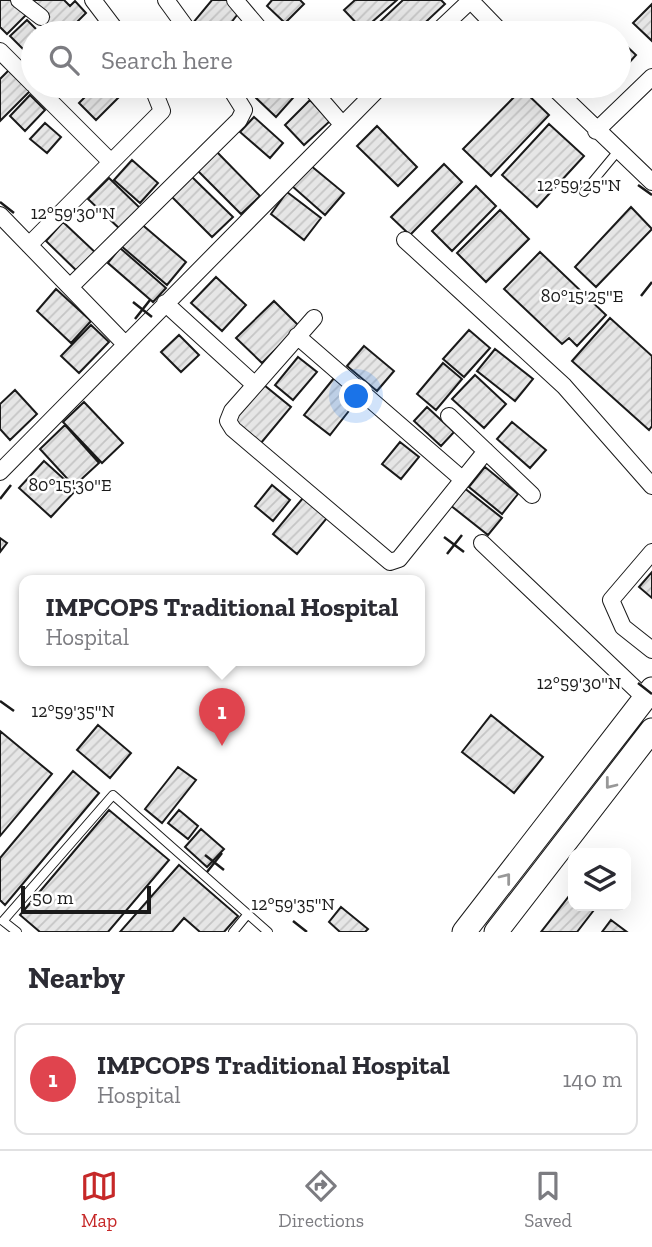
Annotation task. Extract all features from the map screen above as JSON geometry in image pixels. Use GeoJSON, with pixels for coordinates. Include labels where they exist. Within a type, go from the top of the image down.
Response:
{"type":"FeatureCollection","features":[{"type":"Feature","properties":{"kind":"main road"},"geometry":{"type":"LineString","coordinates":[[464,932],[648,693]]}},
{"type":"Feature","properties":{"kind":"main road"},"geometry":{"type":"LineString","coordinates":[[496,932],[652,730]]}},
{"type":"Feature","properties":{"kind":"street"},"geometry":{"type":"LineString","coordinates":[[19,0],[41,17]]}},
{"type":"Feature","properties":{"kind":"street"},"geometry":{"type":"LineString","coordinates":[[93,0],[109,21]]}},
{"type":"Feature","properties":{"kind":"street"},"geometry":{"type":"LineString","coordinates":[[166,0],[181,21]]}},
{"type":"Feature","properties":{"kind":"street"},"geometry":{"type":"LineString","coordinates":[[235,0],[253,21]]}},
{"type":"Feature","properties":{"kind":"street"},"geometry":{"type":"LineString","coordinates":[[448,21],[470,0],[490,21]]}},
{"type":"Feature","properties":{"kind":"street"},"geometry":{"type":"LineString","coordinates":[[0,51],[21,72]]}},
{"type":"Feature","properties":{"kind":"street"},"geometry":{"type":"LineString","coordinates":[[631,97],[652,77]]}},
{"type":"Feature","properties":{"kind":"street"},"geometry":{"type":"LineString","coordinates":[[47,98],[110,161]]}},
{"type":"Feature","properties":{"kind":"street"},"geometry":{"type":"LineString","coordinates":[[29,245],[162,111],[157,98]]}},
{"type":"Feature","properties":{"kind":"street"},"geometry":{"type":"LineString","coordinates":[[71,287],[239,120],[244,110],[236,98]]}},
{"type":"Feature","properties":{"kind":"street"},"geometry":{"type":"LineString","coordinates":[[319,98],[341,123]]}},
{"type":"Feature","properties":{"kind":"street"},"geometry":{"type":"LineString","coordinates":[[1,467],[368,98]]}},
{"type":"Feature","properties":{"kind":"street"},"geometry":{"type":"LineString","coordinates":[[564,98],[652,183]]}},
{"type":"Feature","properties":{"kind":"street"},"geometry":{"type":"LineString","coordinates":[[596,131],[630,98]]}},
{"type":"Feature","properties":{"kind":"street"},"geometry":{"type":"LineString","coordinates":[[0,215],[124,344]]}},
{"type":"Feature","properties":{"kind":"street"},"geometry":{"type":"LineString","coordinates":[[405,240],[564,386],[652,485]]}},
{"type":"Feature","properties":{"kind":"street"},"geometry":{"type":"LineString","coordinates":[[165,303],[256,384]]}},
{"type":"Feature","properties":{"kind":"street"},"geometry":{"type":"LineString","coordinates":[[314,318],[229,416],[229,426],[390,562],[399,559],[486,451]]}},
{"type":"Feature","properties":{"kind":"street"},"geometry":{"type":"LineString","coordinates":[[297,336],[462,479]]}},
{"type":"Feature","properties":{"kind":"street"},"geometry":{"type":"LineString","coordinates":[[449,416],[532,495]]}},
{"type":"Feature","properties":{"kind":"street"},"geometry":{"type":"LineString","coordinates":[[482,543],[648,693]]}},
{"type":"Feature","properties":{"kind":"street"},"geometry":{"type":"LineString","coordinates":[[652,551],[611,600],[623,627],[652,650]]}},
{"type":"Feature","properties":{"kind":"lane"},"geometry":{"type":"LineString","coordinates":[[584,192],[618,151]]}},
{"type":"Feature","properties":{"kind":"lane"},"geometry":{"type":"LineString","coordinates":[[17,932],[3,921],[113,795],[268,932]]}},
{"type":"Feature","properties":{"kind":"lane"},"geometry":{"type":"LineString","coordinates":[[233,932],[247,915]]}},
{"type":"Feature","properties":{"kind":"building"},"geometry":{"type":"Polygon","coordinates":[[[0,0],[11,0],[26,15],[7,34],[0,27],[0,0]]]}},
{"type":"Feature","properties":{"kind":"building"},"geometry":{"type":"Polygon","coordinates":[[[32,0],[64,0],[70,6],[75,1],[86,13],[78,21],[44,21],[49,17],[32,0]]]}},
{"type":"Feature","properties":{"kind":"building"},"geometry":{"type":"Polygon","coordinates":[[[212,0],[229,0],[241,10],[232,21],[194,21],[212,0]]]}},
{"type":"Feature","properties":{"kind":"building"},"geometry":{"type":"Polygon","coordinates":[[[272,0],[300,0],[304,4],[287,21],[283,21],[267,6],[272,0]]]}},
{"type":"Feature","properties":{"kind":"building"},"geometry":{"type":"Polygon","coordinates":[[[355,0],[397,0],[373,21],[354,21],[344,10],[355,0]]]}},
{"type":"Feature","properties":{"kind":"building"},"geometry":{"type":"Polygon","coordinates":[[[403,0],[441,0],[445,4],[427,21],[381,21],[403,0]]]}},
{"type":"Feature","properties":{"kind":"building"},"geometry":{"type":"Polygon","coordinates":[[[652,4],[652,41],[633,23],[652,4]]]}},
{"type":"Feature","properties":{"kind":"building"},"geometry":{"type":"Polygon","coordinates":[[[21,26],[21,47],[10,36],[21,26]]]}},
{"type":"Feature","properties":{"kind":"building"},"geometry":{"type":"Polygon","coordinates":[[[10,69],[21,80],[23,98],[0,121],[0,79],[10,69]]]}},
{"type":"Feature","properties":{"kind":"building"},"geometry":{"type":"Polygon","coordinates":[[[27,98],[33,98],[45,110],[25,131],[10,116],[27,98]]]}},
{"type":"Feature","properties":{"kind":"building"},"geometry":{"type":"Polygon","coordinates":[[[84,98],[118,98],[96,120],[79,103],[84,98]]]}},
{"type":"Feature","properties":{"kind":"building"},"geometry":{"type":"Polygon","coordinates":[[[256,98],[293,98],[276,117],[256,98]]]}},
{"type":"Feature","properties":{"kind":"building"},"geometry":{"type":"Polygon","coordinates":[[[513,98],[531,98],[549,115],[491,176],[463,149],[513,98]]]}},
{"type":"Feature","properties":{"kind":"building"},"geometry":{"type":"Polygon","coordinates":[[[310,100],[330,121],[304,145],[285,125],[310,100]]]}},
{"type":"Feature","properties":{"kind":"building"},"geometry":{"type":"Polygon","coordinates":[[[254,117],[283,143],[270,158],[240,132],[254,117]]]}},
{"type":"Feature","properties":{"kind":"building"},"geometry":{"type":"Polygon","coordinates":[[[45,123],[61,137],[47,153],[30,139],[45,123]]]}},
{"type":"Feature","properties":{"kind":"building"},"geometry":{"type":"Polygon","coordinates":[[[549,124],[584,156],[537,207],[502,175],[549,124]]]}},
{"type":"Feature","properties":{"kind":"building"},"geometry":{"type":"Polygon","coordinates":[[[377,126],[417,167],[398,186],[357,146],[377,126]]]}},
{"type":"Feature","properties":{"kind":"building"},"geometry":{"type":"Polygon","coordinates":[[[214,149],[260,196],[241,214],[195,168],[214,149]]]}},
{"type":"Feature","properties":{"kind":"building"},"geometry":{"type":"Polygon","coordinates":[[[132,160],[158,183],[140,203],[114,180],[132,160]]]}},
{"type":"Feature","properties":{"kind":"building"},"geometry":{"type":"Polygon","coordinates":[[[444,164],[462,182],[410,235],[391,217],[444,164]]]}},
{"type":"Feature","properties":{"kind":"building"},"geometry":{"type":"Polygon","coordinates":[[[310,165],[344,193],[325,215],[292,186],[310,165]]]}},
{"type":"Feature","properties":{"kind":"building"},"geometry":{"type":"Polygon","coordinates":[[[192,177],[233,217],[212,237],[172,197],[192,177]]]}},
{"type":"Feature","properties":{"kind":"building"},"geometry":{"type":"Polygon","coordinates":[[[109,178],[141,209],[121,230],[88,199],[109,178]]]}},
{"type":"Feature","properties":{"kind":"building"},"geometry":{"type":"Polygon","coordinates":[[[476,186],[496,206],[452,251],[432,231],[476,186]]]}},
{"type":"Feature","properties":{"kind":"building"},"geometry":{"type":"Polygon","coordinates":[[[287,192],[321,218],[304,240],[271,214],[287,192]]]}},
{"type":"Feature","properties":{"kind":"building"},"geometry":{"type":"Polygon","coordinates":[[[631,207],[652,229],[596,287],[575,267],[631,207]]]}},
{"type":"Feature","properties":{"kind":"building"},"geometry":{"type":"Polygon","coordinates":[[[500,210],[529,239],[486,282],[457,253],[500,210]]]}},
{"type":"Feature","properties":{"kind":"building"},"geometry":{"type":"Polygon","coordinates":[[[63,222],[98,255],[80,274],[46,241],[63,222]]]}},
{"type":"Feature","properties":{"kind":"building"},"geometry":{"type":"Polygon","coordinates":[[[139,222],[186,262],[167,285],[120,245],[139,222]]]}},
{"type":"Feature","properties":{"kind":"building"},"geometry":{"type":"Polygon","coordinates":[[[120,248],[166,288],[153,302],[108,263],[120,248]]]}},
{"type":"Feature","properties":{"kind":"building"},"geometry":{"type":"Polygon","coordinates":[[[540,252],[606,315],[577,346],[569,338],[562,344],[504,289],[540,252]]]}},
{"type":"Feature","properties":{"kind":"building"},"geometry":{"type":"Polygon","coordinates":[[[216,277],[246,305],[222,331],[191,303],[216,277]]]}},
{"type":"Feature","properties":{"kind":"building"},"geometry":{"type":"Polygon","coordinates":[[[56,289],[91,321],[71,343],[37,311],[56,289]]]}},
{"type":"Feature","properties":{"kind":"building"},"geometry":{"type":"Polygon","coordinates":[[[274,301],[299,326],[262,363],[236,338],[274,301]]]}},
{"type":"Feature","properties":{"kind":"building"},"geometry":{"type":"Polygon","coordinates":[[[610,318],[652,356],[652,426],[649,430],[572,361],[610,318]]]}},
{"type":"Feature","properties":{"kind":"building"},"geometry":{"type":"Polygon","coordinates":[[[91,325],[109,342],[79,373],[61,356],[91,325]]]}},
{"type":"Feature","properties":{"kind":"building"},"geometry":{"type":"Polygon","coordinates":[[[469,330],[490,348],[464,377],[443,359],[469,330]]]}},
{"type":"Feature","properties":{"kind":"building"},"geometry":{"type":"Polygon","coordinates":[[[179,335],[199,355],[181,372],[161,352],[179,335]]]}},
{"type":"Feature","properties":{"kind":"building"},"geometry":{"type":"Polygon","coordinates":[[[364,346],[394,371],[377,391],[347,366],[364,346]]]}},
{"type":"Feature","properties":{"kind":"building"},"geometry":{"type":"Polygon","coordinates":[[[495,349],[533,379],[515,401],[477,371],[495,349]]]}},
{"type":"Feature","properties":{"kind":"building"},"geometry":{"type":"Polygon","coordinates":[[[298,357],[317,372],[293,400],[275,385],[298,357]]]}},
{"type":"Feature","properties":{"kind":"building"},"geometry":{"type":"Polygon","coordinates":[[[443,363],[462,379],[436,410],[417,394],[443,363]]]}},
{"type":"Feature","properties":{"kind":"building"},"geometry":{"type":"Polygon","coordinates":[[[475,375],[506,404],[484,428],[452,399],[475,375]]]}},
{"type":"Feature","properties":{"kind":"building"},"geometry":{"type":"Polygon","coordinates":[[[334,378],[359,398],[330,435],[304,415],[334,378]]]}},
{"type":"Feature","properties":{"kind":"building"},"geometry":{"type":"Polygon","coordinates":[[[264,385],[291,407],[261,443],[234,420],[264,385]]]}},
{"type":"Feature","properties":{"kind":"building"},"geometry":{"type":"Polygon","coordinates":[[[15,390],[37,414],[10,440],[0,429],[0,404],[15,390]]]}},
{"type":"Feature","properties":{"kind":"building"},"geometry":{"type":"Polygon","coordinates":[[[84,402],[123,443],[102,463],[63,422],[84,402]]]}},
{"type":"Feature","properties":{"kind":"building"},"geometry":{"type":"Polygon","coordinates":[[[427,407],[454,432],[441,446],[414,421],[427,407]]]}},
{"type":"Feature","properties":{"kind":"building"},"geometry":{"type":"Polygon","coordinates":[[[512,422],[546,450],[530,468],[497,439],[512,422]]]}},
{"type":"Feature","properties":{"kind":"building"},"geometry":{"type":"Polygon","coordinates":[[[65,425],[99,463],[74,486],[40,449],[65,425]]]}},
{"type":"Feature","properties":{"kind":"building"},"geometry":{"type":"Polygon","coordinates":[[[400,442],[419,457],[401,479],[382,464],[400,442]]]}},
{"type":"Feature","properties":{"kind":"building"},"geometry":{"type":"Polygon","coordinates":[[[44,461],[76,490],[51,517],[19,488],[44,461]]]}},
{"type":"Feature","properties":{"kind":"building"},"geometry":{"type":"Polygon","coordinates":[[[485,467],[518,494],[502,514],[469,487],[485,467]]]}},
{"type":"Feature","properties":{"kind":"building"},"geometry":{"type":"Polygon","coordinates":[[[272,485],[290,500],[273,521],[255,506],[272,485]]]}},
{"type":"Feature","properties":{"kind":"building"},"geometry":{"type":"Polygon","coordinates":[[[463,487],[502,518],[488,535],[450,505],[463,487]]]}},
{"type":"Feature","properties":{"kind":"building"},"geometry":{"type":"Polygon","coordinates":[[[303,498],[327,518],[297,554],[273,534],[303,498]]]}},
{"type":"Feature","properties":{"kind":"building"},"geometry":{"type":"Polygon","coordinates":[[[0,538],[7,543],[0,552],[0,538]]]}},
{"type":"Feature","properties":{"kind":"building"},"geometry":{"type":"Polygon","coordinates":[[[652,572],[652,598],[639,587],[652,572]]]}},
{"type":"Feature","properties":{"kind":"building"},"geometry":{"type":"Polygon","coordinates":[[[491,715],[543,757],[514,793],[462,752],[491,715]]]}},
{"type":"Feature","properties":{"kind":"building"},"geometry":{"type":"Polygon","coordinates":[[[98,725],[131,753],[110,778],[77,750],[98,725]]]}},
{"type":"Feature","properties":{"kind":"building"},"geometry":{"type":"Polygon","coordinates":[[[0,731],[52,774],[0,836],[0,731]]]}},
{"type":"Feature","properties":{"kind":"building"},"geometry":{"type":"Polygon","coordinates":[[[178,767],[196,780],[162,823],[145,809],[178,767]]]}},
{"type":"Feature","properties":{"kind":"building"},"geometry":{"type":"Polygon","coordinates":[[[73,771],[99,793],[5,905],[0,900],[0,858],[73,771]]]}},
{"type":"Feature","properties":{"kind":"building"},"geometry":{"type":"Polygon","coordinates":[[[109,810],[169,860],[108,932],[40,932],[20,915],[109,810]]]}},
{"type":"Feature","properties":{"kind":"building"},"geometry":{"type":"Polygon","coordinates":[[[179,810],[198,826],[188,839],[168,823],[179,810]]]}},
{"type":"Feature","properties":{"kind":"building"},"geometry":{"type":"Polygon","coordinates":[[[201,829],[224,849],[207,867],[185,847],[201,829]]]}},
{"type":"Feature","properties":{"kind":"building"},"geometry":{"type":"Polygon","coordinates":[[[179,865],[238,916],[224,932],[200,932],[184,918],[172,932],[120,932],[179,865]]]}},
{"type":"Feature","properties":{"kind":"building"},"geometry":{"type":"Polygon","coordinates":[[[568,897],[568,911],[593,911],[577,932],[541,932],[568,897]]]}},
{"type":"Feature","properties":{"kind":"building"},"geometry":{"type":"Polygon","coordinates":[[[341,907],[368,929],[365,932],[340,932],[329,922],[341,907]]]}},
{"type":"Feature","properties":{"kind":"building"},"geometry":{"type":"Polygon","coordinates":[[[611,920],[627,932],[602,932],[611,920]]]}},
{"type":"Feature","properties":{"kind":"place","name":"IMPCOPS Traditional Hospital"},"geometry":{"type":"Point","coordinates":[222,746]}}]}
